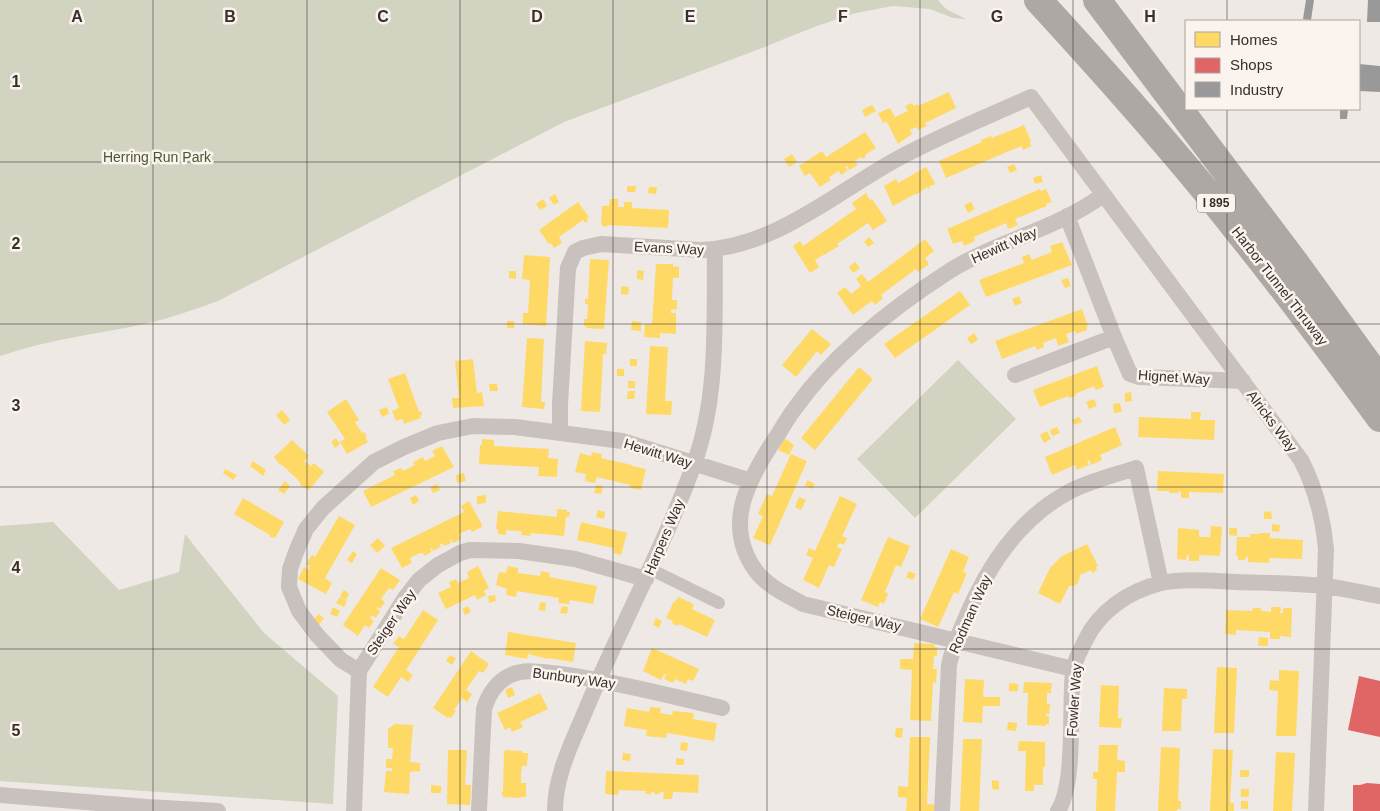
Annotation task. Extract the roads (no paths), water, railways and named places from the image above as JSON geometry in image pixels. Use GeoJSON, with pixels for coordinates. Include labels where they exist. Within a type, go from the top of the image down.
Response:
{"type":"FeatureCollection","features":[{"type":"Feature","properties":{"kind":"highway","name":"Harbor Tunnel Thruway"},"geometry":{"type":"LineString","coordinates":[[1038,0],[1141,115],[1238,230],[1380,418]]}},
{"type":"Feature","properties":{"kind":"highway","name":"Harbor Tunnel Thruway"},"geometry":{"type":"LineString","coordinates":[[1096,0],[1208,147],[1380,380]]}},
{"type":"Feature","properties":{"kind":"street","name":"Alricks Way"},"geometry":{"type":"LineString","coordinates":[[1031,97],[1301,460],[1312,480],[1319,501],[1326,549],[1316,811]]}},
{"type":"Feature","properties":{"kind":"street","name":"Evans Way"},"geometry":{"type":"LineString","coordinates":[[560,433],[568,268],[575,252],[601,244],[716,250],[753,240],[786,226],[882,167],[925,144],[1031,97]]}},
{"type":"Feature","properties":{"kind":"street","name":"Hewitt Way"},"geometry":{"type":"LineString","coordinates":[[359,670],[341,660],[317,635],[299,611],[289,587],[290,570],[306,529],[323,508],[374,462],[438,433],[473,426],[515,427],[622,442],[751,481],[796,407],[824,373],[891,312],[953,269],[1084,209],[1103,194]]}},
{"type":"Feature","properties":{"kind":"street"},"geometry":{"type":"LineString","coordinates":[[1015,375],[1114,337],[1067,216]]}},
{"type":"Feature","properties":{"kind":"street","name":"Harpers Way"},"geometry":{"type":"LineString","coordinates":[[555,811],[561,770],[598,680],[648,574],[703,438],[712,388],[716,250]]}},
{"type":"Feature","properties":{"kind":"street","name":"Hignet Way"},"geometry":{"type":"LineString","coordinates":[[1114,337],[1130,374],[1139,377],[1243,382]]}},
{"type":"Feature","properties":{"kind":"street","name":"Rodman Way"},"geometry":{"type":"LineString","coordinates":[[942,811],[949,665],[975,595],[1005,547],[1025,526],[1046,507],[1068,492],[1136,468],[1161,583]]}},
{"type":"Feature","properties":{"kind":"street","name":"Steiger Way"},"geometry":{"type":"LineString","coordinates":[[751,481],[742,502],[741,528],[743,542],[749,559],[757,572],[767,582],[802,604],[1073,669]]}},
{"type":"Feature","properties":{"kind":"street","name":"Steiger Way"},"geometry":{"type":"LineString","coordinates":[[354,811],[359,670],[405,598],[420,580],[438,565],[460,553],[470,550],[549,554],[648,574],[719,603]]}},
{"type":"Feature","properties":{"kind":"street","name":"Fowler Way"},"geometry":{"type":"LineString","coordinates":[[1058,811],[1064,796],[1068,771],[1073,669],[1089,633],[1098,620],[1111,608],[1139,591],[1161,583],[1202,580],[1324,586],[1380,596]]}},
{"type":"Feature","properties":{"kind":"street","name":"Bunbury Way"},"geometry":{"type":"LineString","coordinates":[[479,811],[484,710],[488,697],[497,686],[513,674],[530,671],[598,680],[722,708]]}},
{"type":"Feature","properties":{"kind":"street"},"geometry":{"type":"LineString","coordinates":[[0,794],[147,809],[218,811]]}},
{"type":"Feature","properties":{"kind":"park label","name":"Herring Run Park"},"geometry":{"type":"Point","coordinates":[157,157]}}]}
